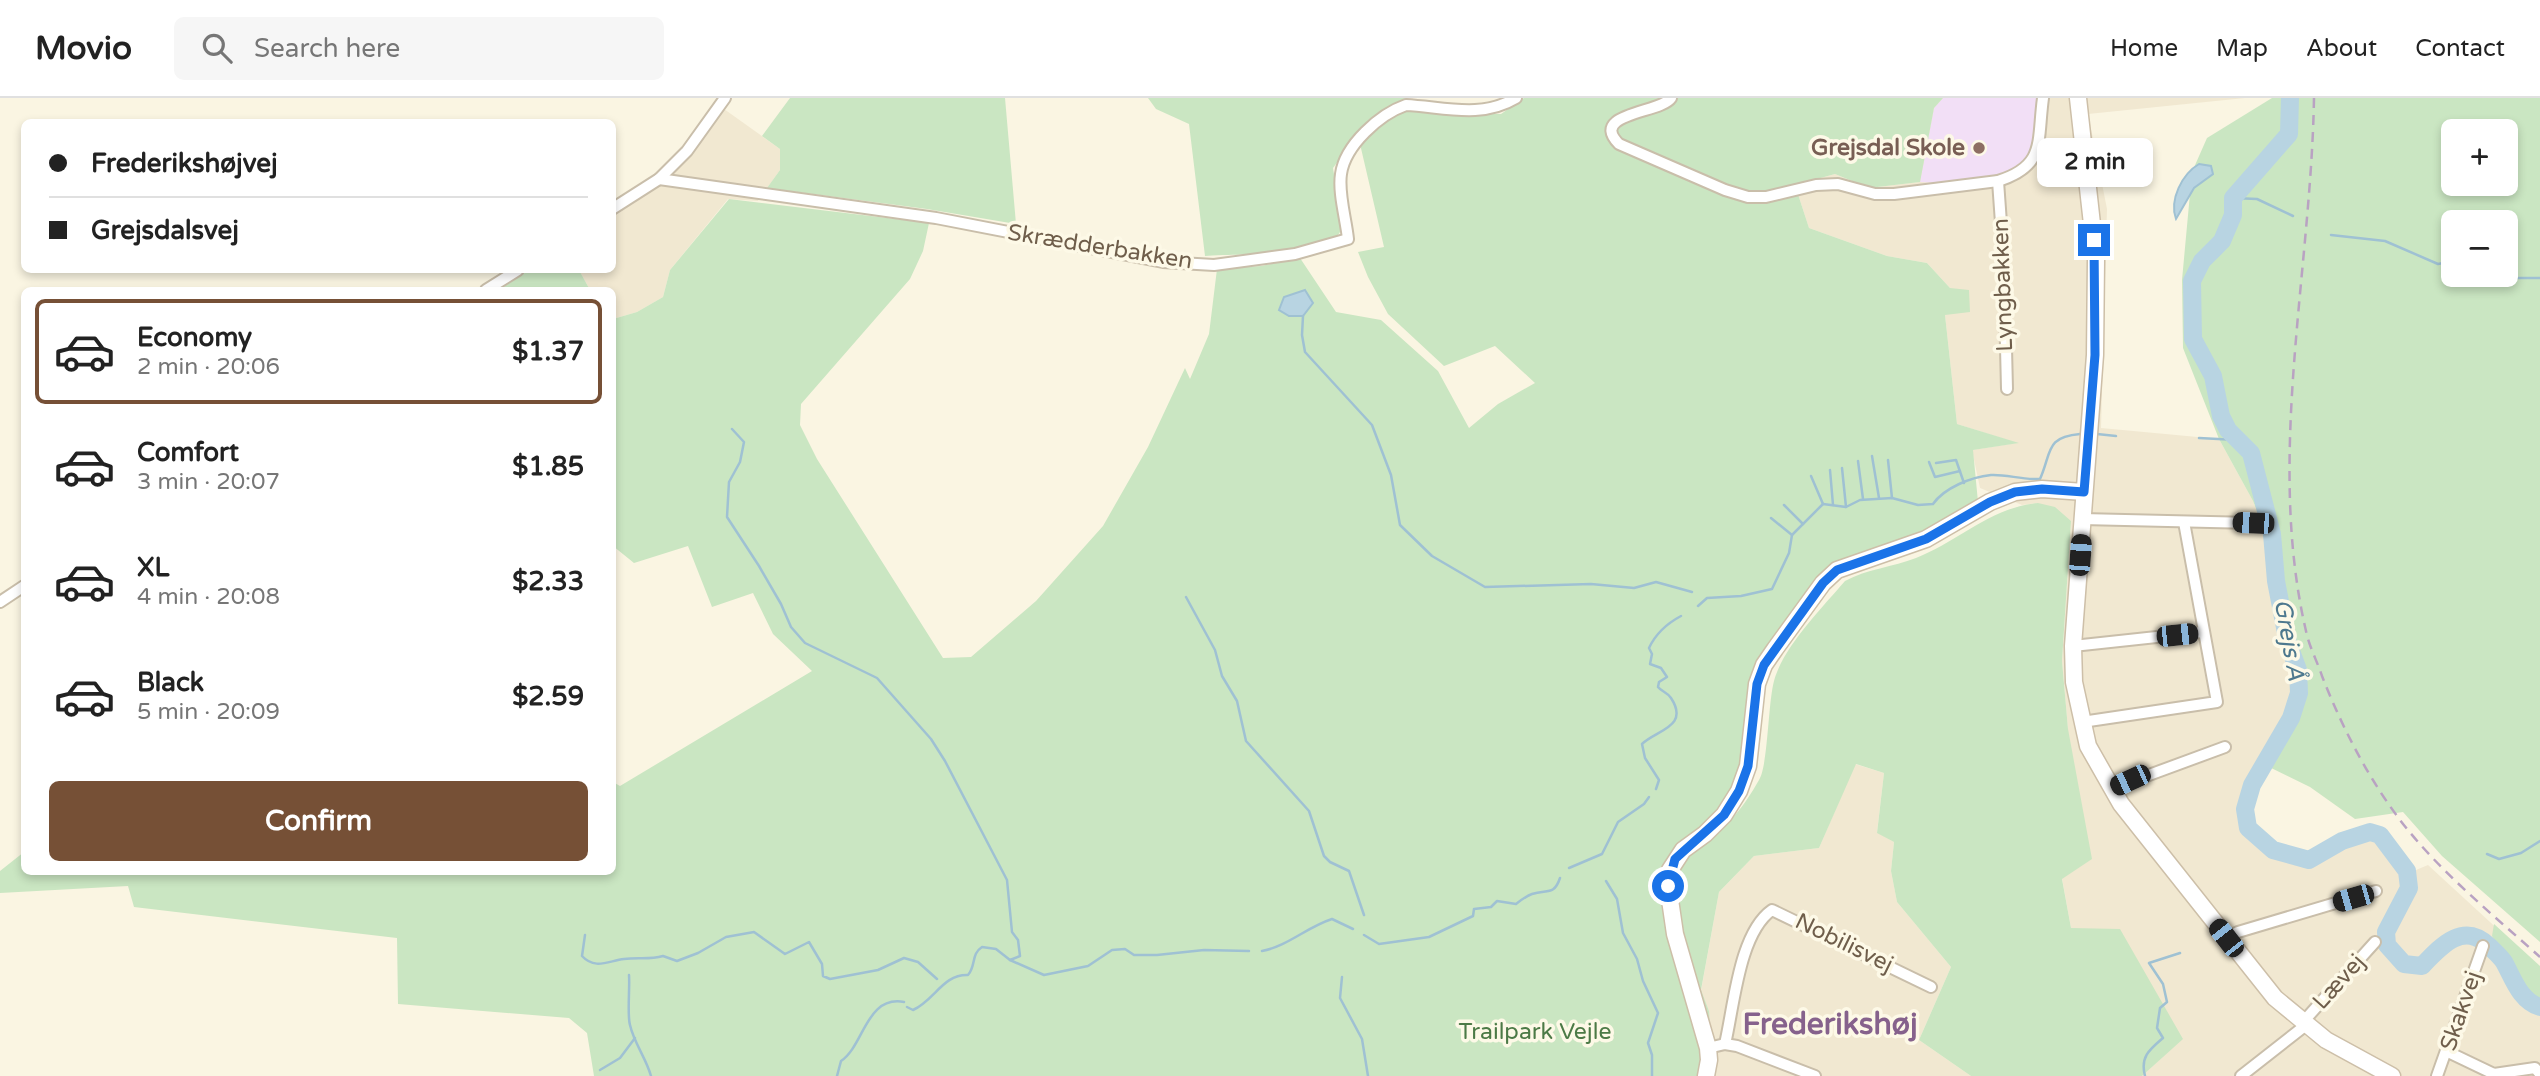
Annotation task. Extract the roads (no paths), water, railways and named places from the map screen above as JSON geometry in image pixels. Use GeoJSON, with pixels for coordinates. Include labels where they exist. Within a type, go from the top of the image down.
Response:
{"type":"FeatureCollection","features":[{"type":"Feature","properties":{"kind":"street"},"geometry":{"type":"LineString","coordinates":[[616,206],[659,179],[687,151],[725,98]]}},
{"type":"Feature","properties":{"kind":"street","name":"Skrædderbakken"},"geometry":{"type":"LineString","coordinates":[[659,179],[936,218],[1163,262],[1214,265],[1294,254],[1348,239],[1340,177],[1344,160],[1371,126],[1397,108],[1406,104],[1464,111],[1495,109],[1516,98]]}},
{"type":"Feature","properties":{"kind":"street"},"geometry":{"type":"LineString","coordinates":[[1671,98],[1660,108],[1625,115],[1615,122],[1612,132],[1619,144],[1741,195],[1766,197],[1816,185],[1838,184],[1875,194],[1894,194],[1998,181],[2027,169],[2035,156],[2043,98]]}},
{"type":"Feature","properties":{"kind":"street"},"geometry":{"type":"LineString","coordinates":[[2078,98],[2096,260],[2095,355],[2073,646],[2074,682],[2088,746],[2111,789],[2275,998],[2326,1040],[2392,1076]]}},
{"type":"Feature","properties":{"kind":"street","name":"Lyngbakken"},"geometry":{"type":"LineString","coordinates":[[1998,181],[2004,265],[2007,390]]}},
{"type":"Feature","properties":{"kind":"street"},"geometry":{"type":"LineString","coordinates":[[491,287],[513,273]]}},
{"type":"Feature","properties":{"kind":"street"},"geometry":{"type":"LineString","coordinates":[[1706,1076],[1708,1048],[1675,934],[1668,886],[1670,870],[1683,850],[1705,834],[1724,815],[1739,791],[1748,766],[1757,684],[1764,665],[1823,583],[1837,570],[1926,539],[1990,502],[2015,492],[2042,489],[2084,492]]}},
{"type":"Feature","properties":{"kind":"street"},"geometry":{"type":"LineString","coordinates":[[2082,519],[2253,523]]}},
{"type":"Feature","properties":{"kind":"street"},"geometry":{"type":"LineString","coordinates":[[2082,722],[2217,702],[2184,522]]}},
{"type":"Feature","properties":{"kind":"street"},"geometry":{"type":"LineString","coordinates":[[0,602],[21,588]]}},
{"type":"Feature","properties":{"kind":"street"},"geometry":{"type":"LineString","coordinates":[[2073,646],[2203,632]]}},
{"type":"Feature","properties":{"kind":"street"},"geometry":{"type":"LineString","coordinates":[[2111,789],[2225,747]]}},
{"type":"Feature","properties":{"kind":"street"},"geometry":{"type":"LineString","coordinates":[[2226,938],[2238,932],[2376,891]]}},
{"type":"Feature","properties":{"kind":"street","name":"Nobilisvej"},"geometry":{"type":"LineString","coordinates":[[1725,1044],[1746,948],[1756,928],[1772,909],[1931,987]]}},
{"type":"Feature","properties":{"kind":"street","name":"Lævej"},"geometry":{"type":"LineString","coordinates":[[2241,1076],[2305,1024],[2375,942]]}},
{"type":"Feature","properties":{"kind":"street","name":"Skakvej"},"geometry":{"type":"LineString","coordinates":[[2438,1076],[2483,946]]}},
{"type":"Feature","properties":{"kind":"street"},"geometry":{"type":"LineString","coordinates":[[1708,1048],[1725,1044],[1737,1046],[1815,1076]]}},
{"type":"Feature","properties":{"kind":"street"},"geometry":{"type":"LineString","coordinates":[[2448,1052],[2494,1074],[2535,1068],[2540,1074]]}},
{"type":"Feature","properties":{"kind":"water"},"geometry":{"type":"Polygon","coordinates":[[[2199,164],[2211,166],[2213,174],[2194,188],[2176,219],[2174,204],[2178,188],[2187,174],[2199,164]]]}},
{"type":"Feature","properties":{"kind":"water"},"geometry":{"type":"Polygon","coordinates":[[[1305,290],[1313,303],[1303,316],[1289,316],[1279,310],[1284,297],[1305,290]]]}},
{"type":"Feature","properties":{"kind":"waterway","name":"Grejs Å"},"geometry":{"type":"LineString","coordinates":[[2290,98],[2289,134],[2233,198],[2233,215],[2222,241],[2202,261],[2192,281],[2193,339],[2213,376],[2221,416],[2228,430],[2251,453],[2272,534],[2276,581],[2288,643],[2298,670],[2299,693],[2291,718],[2252,785],[2245,809],[2248,828],[2273,850],[2309,860],[2342,841],[2370,832],[2380,835],[2407,871],[2409,888],[2386,932],[2387,945],[2404,964],[2422,966],[2445,944],[2461,936],[2470,936],[2479,939],[2497,954],[2522,994],[2540,1007]]}},
{"type":"Feature","properties":{"kind":"waterway"},"geometry":{"type":"LineString","coordinates":[[2233,198],[2257,199],[2293,216]]}},
{"type":"Feature","properties":{"kind":"waterway"},"geometry":{"type":"LineString","coordinates":[[2331,235],[2385,241],[2441,263]]}},
{"type":"Feature","properties":{"kind":"waterway"},"geometry":{"type":"LineString","coordinates":[[2518,278],[2540,278]]}},
{"type":"Feature","properties":{"kind":"waterway"},"geometry":{"type":"LineString","coordinates":[[1303,316],[1305,352],[1372,425],[1391,475],[1400,525],[1432,556],[1485,587],[1591,584],[1634,588],[1656,582],[1692,592]]}},
{"type":"Feature","properties":{"kind":"waterway"},"geometry":{"type":"LineString","coordinates":[[732,429],[744,442],[740,462],[729,482],[727,517],[759,566],[791,627],[805,643],[877,678],[931,739],[1007,880],[1012,932],[1018,940],[1020,956],[1010,960]]}},
{"type":"Feature","properties":{"kind":"waterway"},"geometry":{"type":"LineString","coordinates":[[1698,606],[1707,598],[1741,596],[1772,589],[1789,553],[1792,535],[1823,504],[1846,507],[1860,500],[1892,498],[1918,505],[1933,504],[1951,488],[1983,476],[2040,479],[2055,442],[2080,434]]}},
{"type":"Feature","properties":{"kind":"waterway"},"geometry":{"type":"LineString","coordinates":[[2097,434],[2116,436]]}},
{"type":"Feature","properties":{"kind":"waterway"},"geometry":{"type":"LineString","coordinates":[[2199,438],[2237,440]]}},
{"type":"Feature","properties":{"kind":"waterway"},"geometry":{"type":"LineString","coordinates":[[1872,456],[1879,498]]}},
{"type":"Feature","properties":{"kind":"waterway"},"geometry":{"type":"LineString","coordinates":[[1888,460],[1892,498]]}},
{"type":"Feature","properties":{"kind":"waterway"},"geometry":{"type":"LineString","coordinates":[[1936,463],[1956,460],[1964,483]]}},
{"type":"Feature","properties":{"kind":"waterway"},"geometry":{"type":"LineString","coordinates":[[1858,461],[1863,499]]}},
{"type":"Feature","properties":{"kind":"waterway"},"geometry":{"type":"LineString","coordinates":[[1929,462],[1935,477],[1960,471]]}},
{"type":"Feature","properties":{"kind":"waterway"},"geometry":{"type":"LineString","coordinates":[[1842,468],[1846,507]]}},
{"type":"Feature","properties":{"kind":"waterway"},"geometry":{"type":"LineString","coordinates":[[1830,470],[1833,505]]}},
{"type":"Feature","properties":{"kind":"waterway"},"geometry":{"type":"LineString","coordinates":[[1811,476],[1823,504]]}},
{"type":"Feature","properties":{"kind":"waterway"},"geometry":{"type":"LineString","coordinates":[[1784,505],[1803,524]]}},
{"type":"Feature","properties":{"kind":"waterway"},"geometry":{"type":"LineString","coordinates":[[1771,518],[1792,535]]}},
{"type":"Feature","properties":{"kind":"waterway"},"geometry":{"type":"LineString","coordinates":[[1186,597],[1215,650],[1222,676],[1237,701],[1246,741],[1309,811],[1324,856],[1349,871],[1364,915]]}},
{"type":"Feature","properties":{"kind":"waterway"},"geometry":{"type":"LineString","coordinates":[[1656,789],[1659,780],[1645,758],[1642,744],[1674,722],[1676,708],[1668,694],[1658,687],[1659,682],[1667,677],[1661,668],[1650,664],[1652,654],[1649,648],[1662,629],[1681,616]]}},
{"type":"Feature","properties":{"kind":"waterway"},"geometry":{"type":"LineString","coordinates":[[1569,868],[1602,854],[1618,822],[1644,804],[1649,797]]}},
{"type":"Feature","properties":{"kind":"waterway"},"geometry":{"type":"LineString","coordinates":[[2487,854],[2499,859],[2521,853],[2540,841]]}},
{"type":"Feature","properties":{"kind":"waterway"},"geometry":{"type":"LineString","coordinates":[[1364,935],[1379,944],[1429,937],[1473,916],[1474,909],[1491,907],[1497,901],[1516,904],[1530,895],[1552,890],[1560,878]]}},
{"type":"Feature","properties":{"kind":"waterway"},"geometry":{"type":"LineString","coordinates":[[1606,881],[1617,899],[1623,933],[1637,959],[1643,981],[1658,1013],[1648,1043],[1652,1055],[1652,1076]]}},
{"type":"Feature","properties":{"kind":"waterway"},"geometry":{"type":"LineString","coordinates":[[1262,951],[1332,919],[1353,929]]}},
{"type":"Feature","properties":{"kind":"waterway"},"geometry":{"type":"LineString","coordinates":[[585,935],[582,956],[597,964],[663,956],[677,961],[726,937],[754,932],[785,954],[809,942],[822,964],[823,976],[830,979],[878,970],[904,958],[918,962],[937,979]]}},
{"type":"Feature","properties":{"kind":"waterway"},"geometry":{"type":"LineString","coordinates":[[907,1007],[913,1010],[921,1006],[945,983],[968,975],[976,953],[982,947],[996,949],[1010,960],[1044,975],[1088,966],[1112,950],[1125,949],[1134,955],[1204,950],[1249,951]]}},
{"type":"Feature","properties":{"kind":"waterway"},"geometry":{"type":"LineString","coordinates":[[2145,1076],[2147,1054],[2163,1038],[2157,1028],[2160,1008],[2167,1002],[2163,984],[2149,963],[2180,953]]}},
{"type":"Feature","properties":{"kind":"waterway"},"geometry":{"type":"LineString","coordinates":[[629,975],[630,1025],[651,1076]]}},
{"type":"Feature","properties":{"kind":"waterway"},"geometry":{"type":"LineString","coordinates":[[1342,977],[1340,998],[1362,1039],[1368,1076]]}},
{"type":"Feature","properties":{"kind":"waterway"},"geometry":{"type":"LineString","coordinates":[[837,1076],[841,1061],[849,1054],[873,1014],[881,1006],[891,1002],[904,1002]]}},
{"type":"Feature","properties":{"kind":"waterway"},"geometry":{"type":"LineString","coordinates":[[600,1070],[620,1058],[635,1038]]}},
{"type":"Feature","properties":{"kind":"railway"},"geometry":{"type":"LineString","coordinates":[[2314,98],[2290,433],[2290,500],[2295,566],[2307,637],[2347,732],[2366,769],[2400,820],[2449,874],[2540,957]]}},
{"type":"Feature","properties":{"kind":"place","name":"Grejsdal Skole"},"geometry":{"type":"Point","coordinates":[1979,148]}},
{"type":"Feature","properties":{"kind":"district","name":"Frederikshøj"},"geometry":{"type":"Point","coordinates":[1830,1024]}},
{"type":"Feature","properties":{"kind":"park label","name":"Trailpark Vejle"},"geometry":{"type":"Point","coordinates":[1535,1032]}}]}
